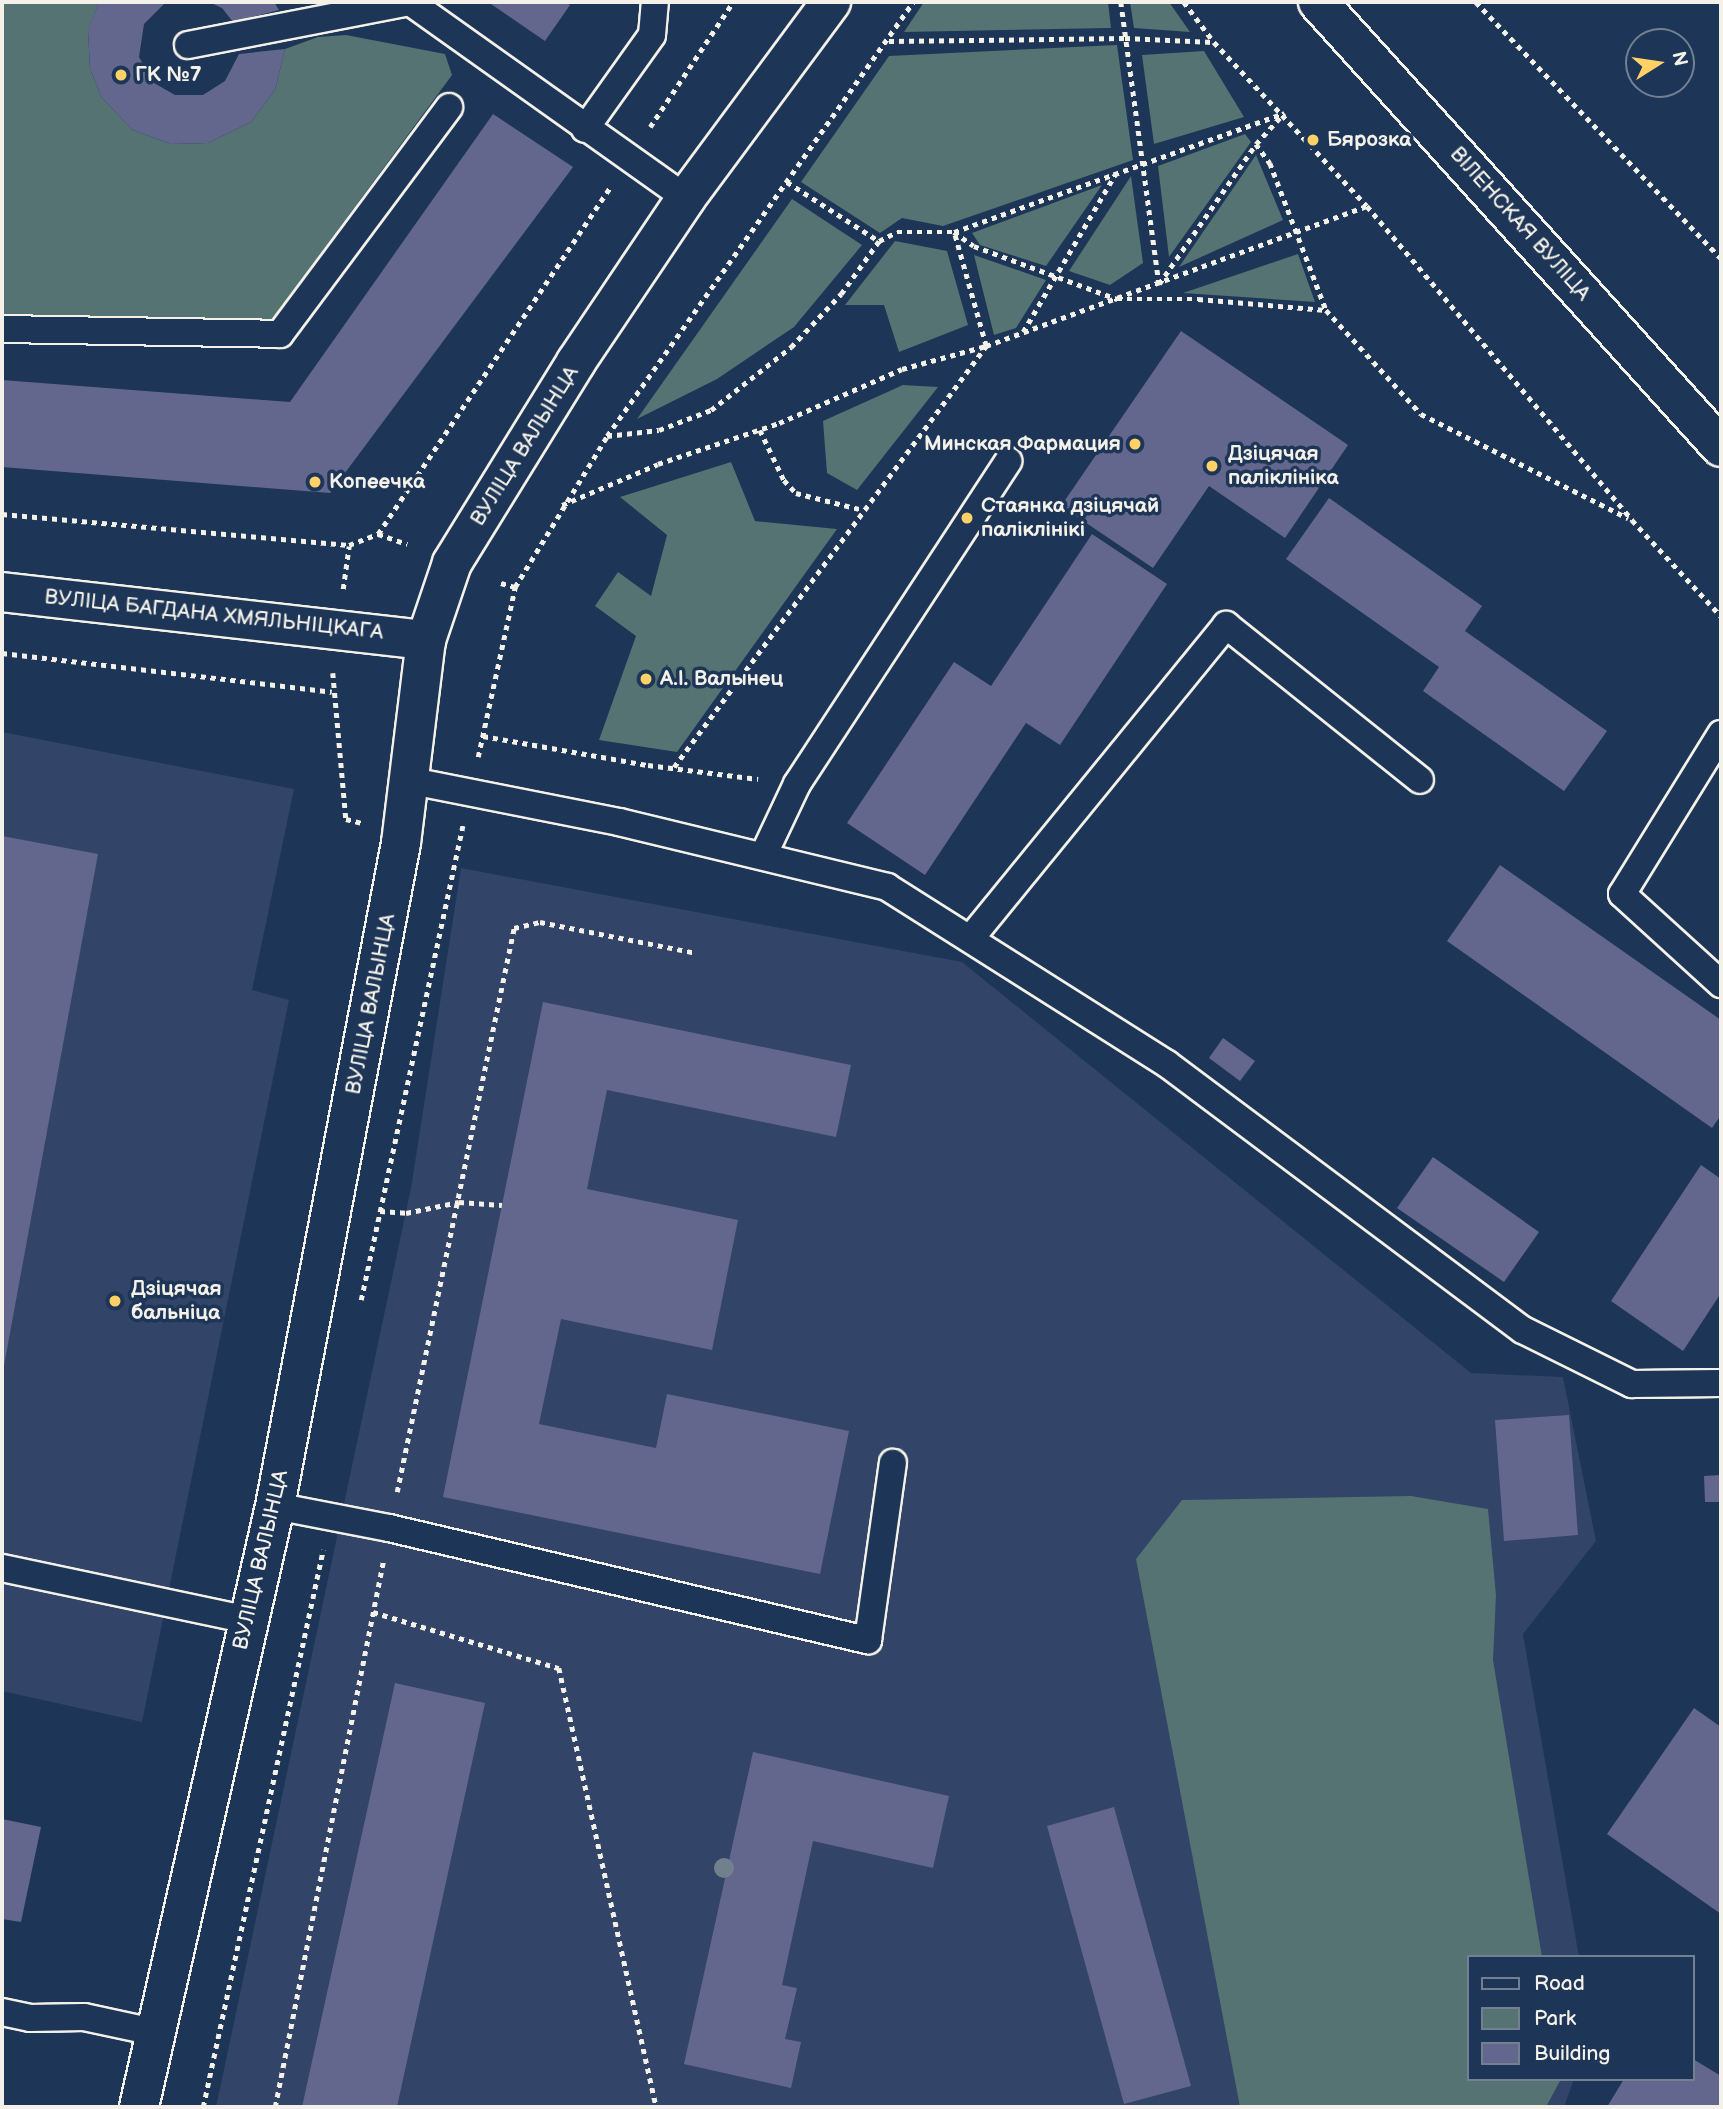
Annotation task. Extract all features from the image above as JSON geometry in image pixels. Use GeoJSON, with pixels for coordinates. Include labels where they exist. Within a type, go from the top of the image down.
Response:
{"type":"FeatureCollection","features":[{"type":"Feature","properties":{"kind":"street","name":"ВУЛІЦА ВАЛЫНЦА"},"geometry":{"type":"LineString","coordinates":[[139,2107],[275,1506],[412,781],[426,640],[452,563],[576,362],[686,198],[831,2]]}},
{"type":"Feature","properties":{"kind":"street","name":"ВІЛЕНСКАЯ ВУЛІЦА"},"geometry":{"type":"LineString","coordinates":[[1318,2],[1721,446]]}},
{"type":"Feature","properties":{"kind":"street","name":"ВУЛІЦА БАГДАНА ХМЯЛЬНІЦКАГА"},"geometry":{"type":"LineString","coordinates":[[2,592],[426,640]]}},
{"type":"Feature","properties":{"kind":"lane"},"geometry":{"type":"LineString","coordinates":[[188,45],[410,2],[585,129],[686,198]]}},
{"type":"Feature","properties":{"kind":"lane"},"geometry":{"type":"LineString","coordinates":[[585,129],[652,35],[655,2]]}},
{"type":"Feature","properties":{"kind":"lane"},"geometry":{"type":"LineString","coordinates":[[2,329],[279,334],[449,107]]}},
{"type":"Feature","properties":{"kind":"lane"},"geometry":{"type":"LineString","coordinates":[[764,856],[797,784],[1008,461]]}},
{"type":"Feature","properties":{"kind":"lane"},"geometry":{"type":"LineString","coordinates":[[971,938],[1226,625],[1420,780]]}},
{"type":"Feature","properties":{"kind":"lane"},"geometry":{"type":"LineString","coordinates":[[1721,734],[1622,894],[1721,984]]}},
{"type":"Feature","properties":{"kind":"lane"},"geometry":{"type":"LineString","coordinates":[[412,781],[764,856],[887,887],[1167,1064],[1523,1330],[1632,1384],[1721,1383]]}},
{"type":"Feature","properties":{"kind":"lane"},"geometry":{"type":"LineString","coordinates":[[275,1506],[389,1528],[868,1640],[893,1463]]}},
{"type":"Feature","properties":{"kind":"lane"},"geometry":{"type":"LineString","coordinates":[[2,1568],[248,1620]]}},
{"type":"Feature","properties":{"kind":"lane"},"geometry":{"type":"LineString","coordinates":[[2,2012],[30,2018],[84,2017],[154,2032]]}},
{"type":"Feature","properties":{"kind":"path"},"geometry":{"type":"LineString","coordinates":[[2,514],[349,545],[378,534],[733,2]]}},
{"type":"Feature","properties":{"kind":"path"},"geometry":{"type":"LineString","coordinates":[[475,771],[515,587],[562,505],[607,436],[889,41],[914,2]]}},
{"type":"Feature","properties":{"kind":"path"},"geometry":{"type":"LineString","coordinates":[[1121,2],[1159,284]]}},
{"type":"Feature","properties":{"kind":"path"},"geometry":{"type":"LineString","coordinates":[[1184,2],[1214,42],[1284,113],[1367,206],[1632,520],[1721,616]]}},
{"type":"Feature","properties":{"kind":"path"},"geometry":{"type":"LineString","coordinates":[[1476,2],[1721,258]]}},
{"type":"Feature","properties":{"kind":"path"},"geometry":{"type":"LineString","coordinates":[[889,41],[1125,38],[1214,42]]}},
{"type":"Feature","properties":{"kind":"path"},"geometry":{"type":"LineString","coordinates":[[607,436],[659,430],[711,410],[791,347],[841,294],[879,241],[897,232],[954,232],[1284,113]]}},
{"type":"Feature","properties":{"kind":"path"},"geometry":{"type":"LineString","coordinates":[[1159,284],[1256,144],[1284,113]]}},
{"type":"Feature","properties":{"kind":"path"},"geometry":{"type":"LineString","coordinates":[[1256,144],[1270,163],[1326,310],[1421,415],[1632,520]]}},
{"type":"Feature","properties":{"kind":"path"},"geometry":{"type":"LineString","coordinates":[[1022,332],[1117,172]]}},
{"type":"Feature","properties":{"kind":"path"},"geometry":{"type":"LineString","coordinates":[[787,182],[879,241]]}},
{"type":"Feature","properties":{"kind":"path"},"geometry":{"type":"LineString","coordinates":[[562,505],[658,464],[760,430],[902,369],[986,346],[1297,234],[1367,206]]}},
{"type":"Feature","properties":{"kind":"path"},"geometry":{"type":"LineString","coordinates":[[954,232],[974,246],[1118,299],[1198,299],[1326,310]]}},
{"type":"Feature","properties":{"kind":"path"},"geometry":{"type":"LineString","coordinates":[[954,232],[986,346]]}},
{"type":"Feature","properties":{"kind":"path"},"geometry":{"type":"LineString","coordinates":[[674,766],[986,346]]}},
{"type":"Feature","properties":{"kind":"path"},"geometry":{"type":"LineString","coordinates":[[760,430],[784,480],[796,493],[863,510]]}},
{"type":"Feature","properties":{"kind":"path"},"geometry":{"type":"LineString","coordinates":[[378,534],[407,544]]}},
{"type":"Feature","properties":{"kind":"path"},"geometry":{"type":"LineString","coordinates":[[342,593],[349,545]]}},
{"type":"Feature","properties":{"kind":"path"},"geometry":{"type":"LineString","coordinates":[[501,583],[515,587]]}},
{"type":"Feature","properties":{"kind":"path"},"geometry":{"type":"LineString","coordinates":[[2,653],[332,692]]}},
{"type":"Feature","properties":{"kind":"path"},"geometry":{"type":"LineString","coordinates":[[334,661],[332,692],[339,720],[346,819],[363,824]]}},
{"type":"Feature","properties":{"kind":"path"},"geometry":{"type":"LineString","coordinates":[[483,736],[797,784]]}},
{"type":"Feature","properties":{"kind":"path"},"geometry":{"type":"LineString","coordinates":[[358,1314],[457,843],[464,821]]}},
{"type":"Feature","properties":{"kind":"path"},"geometry":{"type":"LineString","coordinates":[[445,840],[457,843]]}},
{"type":"Feature","properties":{"kind":"path"},"geometry":{"type":"LineString","coordinates":[[275,2107],[389,1528],[514,928],[540,922],[696,953]]}},
{"type":"Feature","properties":{"kind":"path"},"geometry":{"type":"LineString","coordinates":[[380,1211],[406,1213],[459,1202],[502,1205]]}},
{"type":"Feature","properties":{"kind":"path"},"geometry":{"type":"LineString","coordinates":[[203,2107],[332,1518]]}},
{"type":"Feature","properties":{"kind":"path"},"geometry":{"type":"LineString","coordinates":[[373,1612],[559,1668],[656,2107]]}},
{"type":"Feature","properties":{"kind":"shaded area","name":"Дзіцячая бальніца"},"geometry":{"type":"Polygon","coordinates":[[[2,732],[294,789],[252,990],[289,1000],[142,1722],[2,1691],[2,732]]]}},
{"type":"Feature","properties":{"kind":"shaded area"},"geometry":{"type":"Polygon","coordinates":[[[461,868],[962,962],[1471,1373],[1563,1377],[1596,1541],[1523,1634],[1579,1955],[1468,1955],[1468,2081],[1573,2081],[1564,2107],[216,2107],[411,1188],[461,868]]]}},
{"type":"Feature","properties":{"kind":"green space"},"geometry":{"type":"Polygon","coordinates":[[[2,2],[99,2],[88,31],[90,69],[102,98],[133,130],[171,144],[208,143],[251,122],[275,90],[285,49],[318,37],[346,35],[445,54],[452,75],[270,322],[2,314],[2,2]]]}},
{"type":"Feature","properties":{"kind":"green space"},"geometry":{"type":"Polygon","coordinates":[[[924,2],[1108,2],[1111,28],[904,32],[924,2]]]}},
{"type":"Feature","properties":{"kind":"green space"},"geometry":{"type":"Polygon","coordinates":[[[1130,2],[1169,2],[1190,32],[1134,28],[1130,2]]]}},
{"type":"Feature","properties":{"kind":"green space"},"geometry":{"type":"Polygon","coordinates":[[[1117,45],[1133,160],[943,226],[902,218],[880,233],[801,182],[889,56],[1117,45]]]}},
{"type":"Feature","properties":{"kind":"green space"},"geometry":{"type":"Polygon","coordinates":[[[1204,51],[1244,117],[1154,144],[1142,55],[1204,51]]]}},
{"type":"Feature","properties":{"kind":"green space"},"geometry":{"type":"Polygon","coordinates":[[[1245,134],[1251,142],[1169,257],[1158,166],[1245,134]]]}},
{"type":"Feature","properties":{"kind":"green space"},"geometry":{"type":"Polygon","coordinates":[[[1256,155],[1283,220],[1179,267],[1256,155]]]}},
{"type":"Feature","properties":{"kind":"green space"},"geometry":{"type":"Polygon","coordinates":[[[1131,176],[1143,263],[1110,285],[1069,271],[1131,176]]]}},
{"type":"Feature","properties":{"kind":"green space"},"geometry":{"type":"Polygon","coordinates":[[[1102,185],[1046,266],[980,245],[972,233],[1102,185]]]}},
{"type":"Feature","properties":{"kind":"green space"},"geometry":{"type":"Polygon","coordinates":[[[792,199],[862,245],[794,327],[717,379],[637,419],[792,199]]]}},
{"type":"Feature","properties":{"kind":"green space"},"geometry":{"type":"Polygon","coordinates":[[[895,241],[947,251],[968,325],[899,352],[884,305],[845,305],[895,241]]]}},
{"type":"Feature","properties":{"kind":"green space"},"geometry":{"type":"Polygon","coordinates":[[[1298,254],[1315,302],[1183,293],[1298,254]]]}},
{"type":"Feature","properties":{"kind":"green space"},"geometry":{"type":"Polygon","coordinates":[[[974,255],[1046,280],[1016,328],[994,335],[974,255]]]}},
{"type":"Feature","properties":{"kind":"green space"},"geometry":{"type":"Polygon","coordinates":[[[903,385],[938,387],[857,490],[827,473],[823,421],[903,385]]]}},
{"type":"Feature","properties":{"kind":"green space"},"geometry":{"type":"Polygon","coordinates":[[[731,462],[755,521],[837,529],[677,752],[599,740],[636,636],[595,606],[618,572],[651,596],[667,535],[620,497],[731,462]]]}},
{"type":"Feature","properties":{"kind":"green space"},"geometry":{"type":"Polygon","coordinates":[[[1411,1496],[1488,1509],[1496,1595],[1493,1660],[1542,1955],[1468,1955],[1468,2081],[1560,2081],[1546,2107],[1240,2107],[1136,1559],[1182,1500],[1411,1496]]]}},
{"type":"Feature","properties":{"kind":"building","name":"ГК №7"},"geometry":{"type":"Polygon","coordinates":[[[99,2],[166,2],[144,24],[139,57],[154,83],[175,95],[203,95],[225,81],[239,54],[285,49],[275,90],[251,122],[208,143],[171,144],[133,130],[102,98],[90,69],[88,30],[99,2]]]}},
{"type":"Feature","properties":{"kind":"building","name":"ГК №7"},"geometry":{"type":"Polygon","coordinates":[[[209,2],[274,2],[279,10],[233,22],[222,8],[209,2]]]}},
{"type":"Feature","properties":{"kind":"building"},"geometry":{"type":"Polygon","coordinates":[[[488,2],[565,2],[570,5],[545,41],[488,2]]]}},
{"type":"Feature","properties":{"kind":"building"},"geometry":{"type":"Polygon","coordinates":[[[493,114],[573,167],[330,493],[2,467],[2,380],[290,402],[493,114]]]}},
{"type":"Feature","properties":{"kind":"building","name":"Дзіцячая паліклініка"},"geometry":{"type":"Polygon","coordinates":[[[1181,331],[1348,445],[1285,538],[1209,486],[1153,568],[1061,506],[1181,331]]]}},
{"type":"Feature","properties":{"kind":"building"},"geometry":{"type":"Polygon","coordinates":[[[1329,498],[1482,606],[1465,631],[1607,731],[1564,791],[1423,691],[1439,667],[1286,559],[1329,498]]]}},
{"type":"Feature","properties":{"kind":"building"},"geometry":{"type":"Polygon","coordinates":[[[1092,534],[1167,584],[1060,745],[1026,723],[925,875],[847,823],[954,662],[991,686],[1092,534]]]}},
{"type":"Feature","properties":{"kind":"building"},"geometry":{"type":"Polygon","coordinates":[[[2,836],[98,854],[3,1371],[2,1371],[2,836]]]}},
{"type":"Feature","properties":{"kind":"building"},"geometry":{"type":"Polygon","coordinates":[[[1500,865],[1721,1020],[1721,1115],[1712,1128],[1447,941],[1500,865]]]}},
{"type":"Feature","properties":{"kind":"building"},"geometry":{"type":"Polygon","coordinates":[[[543,1002],[851,1065],[836,1137],[607,1090],[587,1189],[738,1220],[712,1350],[561,1319],[539,1424],[656,1448],[667,1394],[849,1431],[820,1574],[443,1497],[543,1002]]]}},
{"type":"Feature","properties":{"kind":"building"},"geometry":{"type":"Polygon","coordinates":[[[1223,1038],[1255,1061],[1240,1081],[1209,1058],[1223,1038]]]}},
{"type":"Feature","properties":{"kind":"building"},"geometry":{"type":"Polygon","coordinates":[[[1433,1157],[1539,1232],[1504,1282],[1397,1208],[1433,1157]]]}},
{"type":"Feature","properties":{"kind":"building"},"geometry":{"type":"Polygon","coordinates":[[[1701,1165],[1721,1179],[1721,1293],[1683,1351],[1611,1301],[1701,1165]]]}},
{"type":"Feature","properties":{"kind":"building"},"geometry":{"type":"Polygon","coordinates":[[[1569,1415],[1578,1535],[1504,1541],[1495,1420],[1569,1415]]]}},
{"type":"Feature","properties":{"kind":"building"},"geometry":{"type":"Polygon","coordinates":[[[1721,1475],[1721,1502],[1705,1502],[1704,1476],[1721,1475]]]}},
{"type":"Feature","properties":{"kind":"building"},"geometry":{"type":"Polygon","coordinates":[[[395,1683],[485,1703],[397,2107],[302,2107],[395,1683]]]}},
{"type":"Feature","properties":{"kind":"building"},"geometry":{"type":"Polygon","coordinates":[[[1694,1708],[1721,1727],[1721,1914],[1607,1834],[1694,1708]]]}},
{"type":"Feature","properties":{"kind":"building"},"geometry":{"type":"Polygon","coordinates":[[[753,1752],[949,1796],[933,1868],[813,1841],[782,1985],[797,1988],[785,2039],[801,2042],[791,2088],[684,2064],[753,1752]]]}},
{"type":"Feature","properties":{"kind":"building"},"geometry":{"type":"Polygon","coordinates":[[[1114,1807],[1191,2086],[1124,2104],[1047,1826],[1114,1807]]]}},
{"type":"Feature","properties":{"kind":"building"},"geometry":{"type":"Polygon","coordinates":[[[2,1819],[41,1827],[21,1922],[2,1919],[2,1819]]]}},
{"type":"Feature","properties":{"kind":"building"},"geometry":{"type":"Polygon","coordinates":[[[1695,2060],[1721,2076],[1721,2107],[1607,2107],[1623,2081],[1695,2081],[1695,2060]]]}},
{"type":"Feature","properties":{"kind":"place","name":"ГК №7"},"geometry":{"type":"Point","coordinates":[121,75]}},
{"type":"Feature","properties":{"kind":"place","name":"Бярозка"},"geometry":{"type":"Point","coordinates":[1313,140]}},
{"type":"Feature","properties":{"kind":"place","name":"Минская Фармация"},"geometry":{"type":"Point","coordinates":[1135,444]}},
{"type":"Feature","properties":{"kind":"place","name":"Дзіцячая паліклініка"},"geometry":{"type":"Point","coordinates":[1212,466]}},
{"type":"Feature","properties":{"kind":"place","name":"Копеечка"},"geometry":{"type":"Point","coordinates":[315,482]}},
{"type":"Feature","properties":{"kind":"place","name":"Стаянка дзіцячай паліклінікі"},"geometry":{"type":"Point","coordinates":[967,518]}},
{"type":"Feature","properties":{"kind":"place","name":"А.І. Валынец"},"geometry":{"type":"Point","coordinates":[646,679]}},
{"type":"Feature","properties":{"kind":"place","name":"Дзіцячая бальніца"},"geometry":{"type":"Point","coordinates":[115,1301]}}]}
